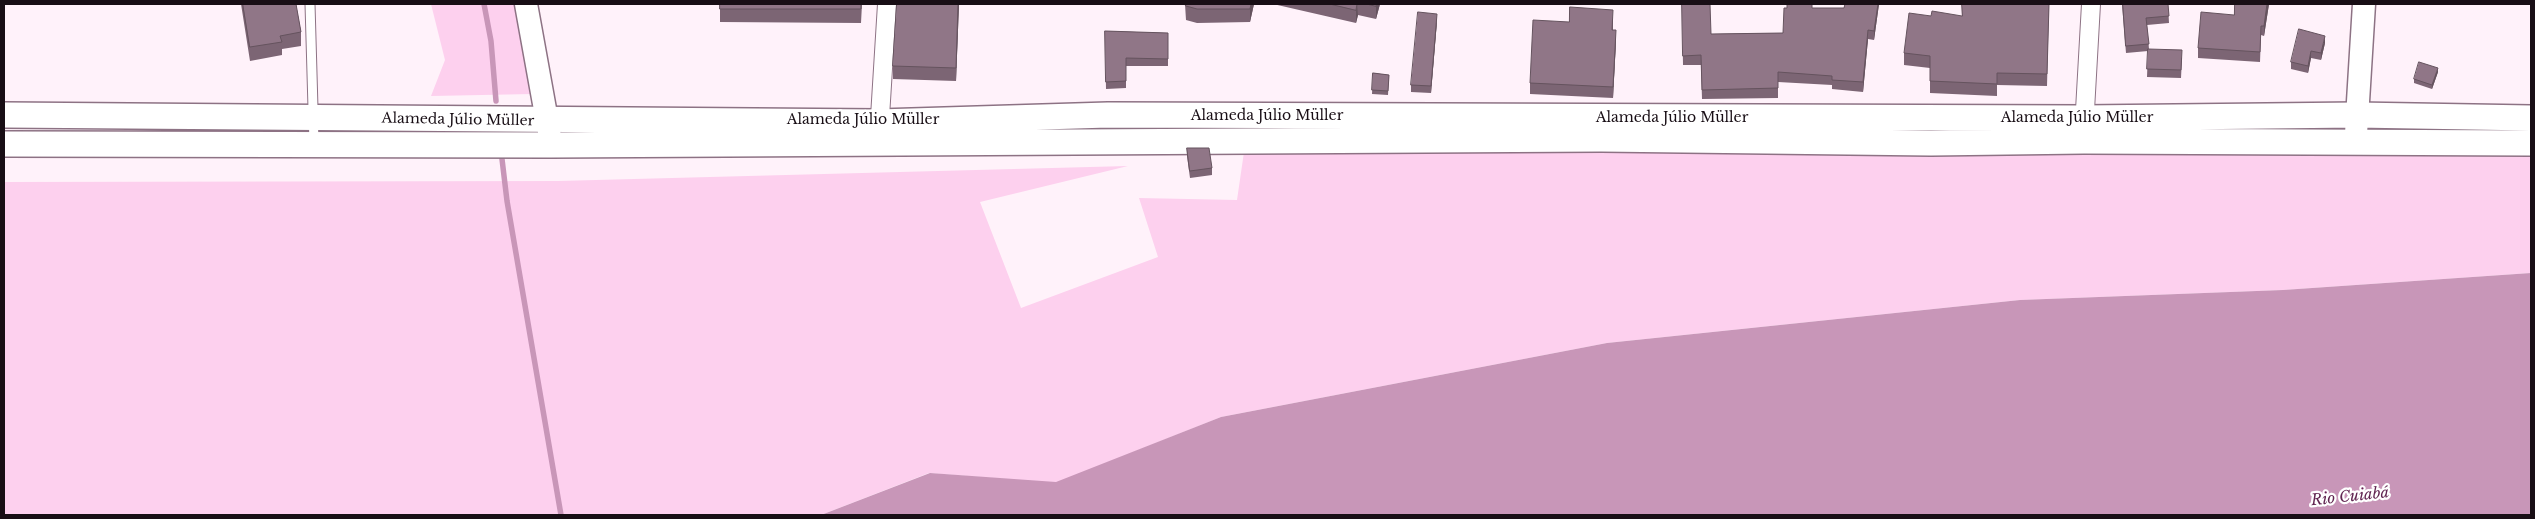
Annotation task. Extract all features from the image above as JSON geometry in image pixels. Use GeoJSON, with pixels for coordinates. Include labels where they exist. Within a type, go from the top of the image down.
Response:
{"type":"FeatureCollection","features":[{"type":"Feature","properties":{"kind":"main road","name":"Alameda Júlio Müller"},"geometry":{"type":"LineString","coordinates":[[4,115],[548,120],[879,133]]}},
{"type":"Feature","properties":{"kind":"main road","name":"Alameda Júlio Müller"},"geometry":{"type":"LineString","coordinates":[[4,144],[551,145],[879,133],[1108,115],[2084,130],[2355,142],[2531,143]]}},
{"type":"Feature","properties":{"kind":"main road","name":"Alameda Júlio Müller"},"geometry":{"type":"LineString","coordinates":[[2084,130],[2357,115],[2531,118]]}},
{"type":"Feature","properties":{"kind":"street"},"geometry":{"type":"LineString","coordinates":[[526,4],[551,145]]}},
{"type":"Feature","properties":{"kind":"street"},"geometry":{"type":"LineString","coordinates":[[879,133],[887,4]]}},
{"type":"Feature","properties":{"kind":"street"},"geometry":{"type":"LineString","coordinates":[[2084,130],[2091,4]]}},
{"type":"Feature","properties":{"kind":"street"},"geometry":{"type":"LineString","coordinates":[[2355,142],[2364,4]]}},
{"type":"Feature","properties":{"kind":"lane"},"geometry":{"type":"LineString","coordinates":[[310,4],[314,145]]}},
{"type":"Feature","properties":{"kind":"shaded area"},"geometry":{"type":"Polygon","coordinates":[[[431,4],[516,4],[533,94],[431,96],[445,60],[431,4]]]}},
{"type":"Feature","properties":{"kind":"shaded area"},"geometry":{"type":"Polygon","coordinates":[[[2531,151],[2531,273],[2283,290],[2020,300],[1607,343],[1221,417],[1056,483],[929,473],[821,515],[4,515],[4,182],[558,181],[1128,166],[980,202],[1021,308],[1158,257],[1139,198],[1237,200],[1244,152],[2531,151]]]}},
{"type":"Feature","properties":{"kind":"water","name":"Rio Cuiabá"},"geometry":{"type":"Polygon","coordinates":[[[2531,273],[2531,515],[821,515],[930,473],[1056,482],[1221,417],[1607,343],[2020,300],[2283,290],[2531,273]]]}},
{"type":"Feature","properties":{"kind":"building"},"geometry":{"type":"Polygon","coordinates":[[[243,4],[296,4],[301,32],[280,36],[282,42],[250,47],[243,4]]]}},
{"type":"Feature","properties":{"kind":"building"},"geometry":{"type":"Polygon","coordinates":[[[720,4],[861,4],[861,9],[720,9],[720,4]]]}},
{"type":"Feature","properties":{"kind":"building"},"geometry":{"type":"Polygon","coordinates":[[[897,4],[958,4],[956,68],[893,66],[897,4]]]}},
{"type":"Feature","properties":{"kind":"building"},"geometry":{"type":"Polygon","coordinates":[[[1185,4],[1251,4],[1250,9],[1197,9],[1185,4]]]}},
{"type":"Feature","properties":{"kind":"building"},"geometry":{"type":"Polygon","coordinates":[[[1330,4],[1357,4],[1356,10],[1330,4]]]}},
{"type":"Feature","properties":{"kind":"building"},"geometry":{"type":"Polygon","coordinates":[[[1682,4],[1710,4],[1711,34],[1783,33],[1784,8],[1787,8],[1787,4],[1812,4],[1812,8],[1844,8],[1845,4],[1878,4],[1874,31],[1868,30],[1863,82],[1832,80],[1832,76],[1778,72],[1778,88],[1702,90],[1701,55],[1683,56],[1682,4]]]}},
{"type":"Feature","properties":{"kind":"building"},"geometry":{"type":"Polygon","coordinates":[[[1962,4],[2049,4],[2047,74],[1997,73],[1997,84],[1930,81],[1930,56],[1904,53],[1909,13],[1931,16],[1932,11],[1962,16],[1962,4]]]}},
{"type":"Feature","properties":{"kind":"building"},"geometry":{"type":"Polygon","coordinates":[[[2123,4],[2168,4],[2169,16],[2146,18],[2149,44],[2126,46],[2123,4]]]}},
{"type":"Feature","properties":{"kind":"building"},"geometry":{"type":"Polygon","coordinates":[[[2235,4],[2267,4],[2264,26],[2261,26],[2260,52],[2198,48],[2201,12],[2234,15],[2235,4]]]}},
{"type":"Feature","properties":{"kind":"building"},"geometry":{"type":"Polygon","coordinates":[[[1570,7],[1613,10],[1612,30],[1616,30],[1613,87],[1530,83],[1533,20],[1569,22],[1570,7]]]}},
{"type":"Feature","properties":{"kind":"building"},"geometry":{"type":"Polygon","coordinates":[[[1418,12],[1437,14],[1431,86],[1411,85],[1418,12]]]}},
{"type":"Feature","properties":{"kind":"building"},"geometry":{"type":"Polygon","coordinates":[[[2299,29],[2325,36],[2321,53],[2311,51],[2308,66],[2291,62],[2299,29]]]}},
{"type":"Feature","properties":{"kind":"building"},"geometry":{"type":"Polygon","coordinates":[[[1105,31],[1168,33],[1168,59],[1126,58],[1126,81],[1106,82],[1105,31]]]}},
{"type":"Feature","properties":{"kind":"building"},"geometry":{"type":"Polygon","coordinates":[[[2148,49],[2182,50],[2181,70],[2147,69],[2148,49]]]}},
{"type":"Feature","properties":{"kind":"building"},"geometry":{"type":"Polygon","coordinates":[[[2419,62],[2438,68],[2432,85],[2414,79],[2419,62]]]}},
{"type":"Feature","properties":{"kind":"building"},"geometry":{"type":"Polygon","coordinates":[[[1373,73],[1389,75],[1388,91],[1372,90],[1373,73]]]}},
{"type":"Feature","properties":{"kind":"building"},"geometry":{"type":"Polygon","coordinates":[[[1187,148],[1209,148],[1212,168],[1190,171],[1187,148]]]}},
{"type":"Feature","properties":{"kind":"waterway"},"geometry":{"type":"LineString","coordinates":[[484,4],[491,41],[496,101]]}},
{"type":"Feature","properties":{"kind":"waterway"},"geometry":{"type":"LineString","coordinates":[[502,159],[507,201],[561,515]]}}]}
